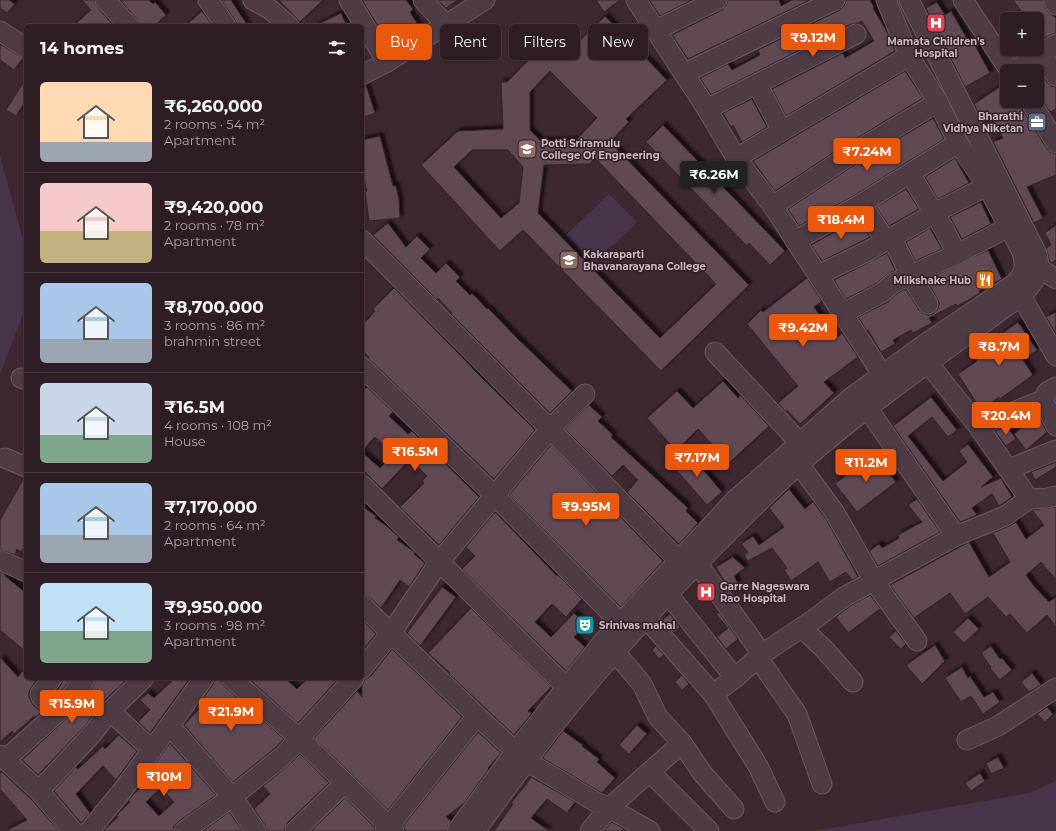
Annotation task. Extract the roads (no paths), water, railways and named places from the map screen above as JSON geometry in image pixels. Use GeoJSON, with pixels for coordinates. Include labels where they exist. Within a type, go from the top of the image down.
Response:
{"type":"FeatureCollection","features":[{"type":"Feature","properties":{"kind":"street"},"geometry":{"type":"LineString","coordinates":[[105,0],[127,24]]}},
{"type":"Feature","properties":{"kind":"street"},"geometry":{"type":"LineString","coordinates":[[208,0],[225,24]]}},
{"type":"Feature","properties":{"kind":"street"},"geometry":{"type":"LineString","coordinates":[[253,0],[271,10],[287,24]]}},
{"type":"Feature","properties":{"kind":"street"},"geometry":{"type":"LineString","coordinates":[[349,0],[364,24]]}},
{"type":"Feature","properties":{"kind":"street"},"geometry":{"type":"LineString","coordinates":[[423,0],[445,24]]}},
{"type":"Feature","properties":{"kind":"street"},"geometry":{"type":"LineString","coordinates":[[448,24],[485,0]]}},
{"type":"Feature","properties":{"kind":"street"},"geometry":{"type":"LineString","coordinates":[[636,0],[685,73],[736,158],[773,206],[882,374]]}},
{"type":"Feature","properties":{"kind":"street"},"geometry":{"type":"LineString","coordinates":[[656,30],[717,0]]}},
{"type":"Feature","properties":{"kind":"street"},"geometry":{"type":"LineString","coordinates":[[685,73],[835,0]]}},
{"type":"Feature","properties":{"kind":"street"},"geometry":{"type":"LineString","coordinates":[[457,831],[521,757],[566,711],[615,652],[646,618],[751,509],[800,464],[868,409],[928,363],[1021,296],[1033,281],[1039,268],[1037,254],[993,183],[958,143],[938,102],[909,56],[886,0]]}},
{"type":"Feature","properties":{"kind":"street"},"geometry":{"type":"LineString","coordinates":[[475,831],[566,687],[620,622],[735,500],[852,396],[1014,284],[1021,277],[1024,271],[1025,262],[1022,252],[1009,227],[993,183],[909,0]]}},
{"type":"Feature","properties":{"kind":"street"},"geometry":{"type":"LineString","coordinates":[[963,0],[1005,64]]}},
{"type":"Feature","properties":{"kind":"street"},"geometry":{"type":"LineString","coordinates":[[1053,0],[1056,5]]}},
{"type":"Feature","properties":{"kind":"street"},"geometry":{"type":"LineString","coordinates":[[364,24],[387,62]]}},
{"type":"Feature","properties":{"kind":"street"},"geometry":{"type":"LineString","coordinates":[[364,74],[387,62],[440,29]]}},
{"type":"Feature","properties":{"kind":"street"},"geometry":{"type":"LineString","coordinates":[[0,31],[24,47]]}},
{"type":"Feature","properties":{"kind":"street"},"geometry":{"type":"LineString","coordinates":[[707,109],[856,34]]}},
{"type":"Feature","properties":{"kind":"street"},"geometry":{"type":"LineString","coordinates":[[1025,64],[1049,49],[1056,76]]}},
{"type":"Feature","properties":{"kind":"street"},"geometry":{"type":"LineString","coordinates":[[736,158],[909,56]]}},
{"type":"Feature","properties":{"kind":"street"},"geometry":{"type":"LineString","coordinates":[[756,84],[782,131]]}},
{"type":"Feature","properties":{"kind":"street"},"geometry":{"type":"LineString","coordinates":[[773,206],[845,158],[938,102]]}},
{"type":"Feature","properties":{"kind":"street"},"geometry":{"type":"LineString","coordinates":[[1038,108],[1049,117],[1056,143]]}},
{"type":"Feature","properties":{"kind":"street"},"geometry":{"type":"LineString","coordinates":[[795,241],[861,204],[958,143]]}},
{"type":"Feature","properties":{"kind":"street"},"geometry":{"type":"LineString","coordinates":[[910,174],[944,229],[956,254]]}},
{"type":"Feature","properties":{"kind":"street"},"geometry":{"type":"LineString","coordinates":[[818,275],[993,183]]}},
{"type":"Feature","properties":{"kind":"street"},"geometry":{"type":"LineString","coordinates":[[861,204],[889,239],[928,304]]}},
{"type":"Feature","properties":{"kind":"street"},"geometry":{"type":"LineString","coordinates":[[843,313],[883,292],[893,283],[956,254],[1009,227]]}},
{"type":"Feature","properties":{"kind":"street"},"geometry":{"type":"LineString","coordinates":[[364,242],[678,560]]}},
{"type":"Feature","properties":{"kind":"street"},"geometry":{"type":"LineString","coordinates":[[1039,268],[1056,279]]}},
{"type":"Feature","properties":{"kind":"street"},"geometry":{"type":"LineString","coordinates":[[1021,296],[1056,356]]}},
{"type":"Feature","properties":{"kind":"street"},"geometry":{"type":"LineString","coordinates":[[715,352],[799,442]]}},
{"type":"Feature","properties":{"kind":"street"},"geometry":{"type":"LineString","coordinates":[[928,363],[978,426],[1009,469],[1028,499]]}},
{"type":"Feature","properties":{"kind":"street"},"geometry":{"type":"LineString","coordinates":[[364,369],[495,496],[620,622]]}},
{"type":"Feature","properties":{"kind":"street"},"geometry":{"type":"LineString","coordinates":[[978,426],[1043,400],[1047,392],[1056,387]]}},
{"type":"Feature","properties":{"kind":"street"},"geometry":{"type":"LineString","coordinates":[[365,659],[391,633],[440,561],[550,429],[585,394]]}},
{"type":"Feature","properties":{"kind":"street"},"geometry":{"type":"LineString","coordinates":[[1043,400],[1056,426]]}},
{"type":"Feature","properties":{"kind":"street"},"geometry":{"type":"LineString","coordinates":[[868,409],[956,536]]}},
{"type":"Feature","properties":{"kind":"street"},"geometry":{"type":"LineString","coordinates":[[1009,469],[1056,450]]}},
{"type":"Feature","properties":{"kind":"street"},"geometry":{"type":"LineString","coordinates":[[5,458],[24,466]]}},
{"type":"Feature","properties":{"kind":"street"},"geometry":{"type":"LineString","coordinates":[[800,464],[835,513],[873,580],[917,641]]}},
{"type":"Feature","properties":{"kind":"street"},"geometry":{"type":"LineString","coordinates":[[364,487],[566,687]]}},
{"type":"Feature","properties":{"kind":"street"},"geometry":{"type":"LineString","coordinates":[[713,694],[735,678],[760,656],[802,628],[844,597],[873,580],[956,536],[1005,516],[1028,499],[1056,496]]}},
{"type":"Feature","properties":{"kind":"street"},"geometry":{"type":"LineString","coordinates":[[0,560],[24,571]]}},
{"type":"Feature","properties":{"kind":"street"},"geometry":{"type":"LineString","coordinates":[[698,563],[797,714],[822,784]]}},
{"type":"Feature","properties":{"kind":"street"},"geometry":{"type":"LineString","coordinates":[[668,594],[735,678]]}},
{"type":"Feature","properties":{"kind":"street"},"geometry":{"type":"LineString","coordinates":[[364,607],[521,757],[596,802],[650,831]]}},
{"type":"Feature","properties":{"kind":"street"},"geometry":{"type":"LineString","coordinates":[[646,618],[713,694],[758,766],[775,802]]}},
{"type":"Feature","properties":{"kind":"street"},"geometry":{"type":"LineString","coordinates":[[802,628],[826,650],[853,682]]}},
{"type":"Feature","properties":{"kind":"street"},"geometry":{"type":"LineString","coordinates":[[615,652],[642,684],[658,716],[682,743],[703,774],[734,809]]}},
{"type":"Feature","properties":{"kind":"street"},"geometry":{"type":"LineString","coordinates":[[50,680],[40,694],[41,697],[58,712]]}},
{"type":"Feature","properties":{"kind":"street"},"geometry":{"type":"LineString","coordinates":[[73,831],[39,791],[3,757],[58,712],[84,680]]}},
{"type":"Feature","properties":{"kind":"street"},"geometry":{"type":"LineString","coordinates":[[39,791],[92,734],[110,711],[142,680]]}},
{"type":"Feature","properties":{"kind":"street"},"geometry":{"type":"LineString","coordinates":[[89,831],[122,791],[203,680]]}},
{"type":"Feature","properties":{"kind":"street"},"geometry":{"type":"LineString","coordinates":[[233,680],[299,738],[389,829],[477,716]]}},
{"type":"Feature","properties":{"kind":"street"},"geometry":{"type":"LineString","coordinates":[[184,831],[232,797],[283,756],[352,680]]}},
{"type":"Feature","properties":{"kind":"street"},"geometry":{"type":"LineString","coordinates":[[967,740],[998,726],[1056,688]]}},
{"type":"Feature","properties":{"kind":"street"},"geometry":{"type":"LineString","coordinates":[[110,711],[152,750]]}},
{"type":"Feature","properties":{"kind":"street"},"geometry":{"type":"LineString","coordinates":[[170,726],[232,797],[256,831]]}},
{"type":"Feature","properties":{"kind":"street"},"geometry":{"type":"LineString","coordinates":[[590,831],[609,808],[682,743]]}},
{"type":"Feature","properties":{"kind":"street"},"geometry":{"type":"LineString","coordinates":[[650,772],[709,831]]}},
{"type":"Feature","properties":{"kind":"street"},"geometry":{"type":"LineString","coordinates":[[295,831],[345,783]]}},
{"type":"Feature","properties":{"kind":"place","name":"Mamata Children's Hospital"},"geometry":{"type":"Point","coordinates":[936,23]}},
{"type":"Feature","properties":{"kind":"place","name":"Bharathi Vidhya Niketan"},"geometry":{"type":"Point","coordinates":[1037,122]}},
{"type":"Feature","properties":{"kind":"place","name":"Potti Sriramulu College Of Engneering"},"geometry":{"type":"Point","coordinates":[527,149]}},
{"type":"Feature","properties":{"kind":"place","name":"Kakaraparti Bhavanarayana College"},"geometry":{"type":"Point","coordinates":[569,260]}},
{"type":"Feature","properties":{"kind":"place","name":"Milkshake Hub"},"geometry":{"type":"Point","coordinates":[985,280]}},
{"type":"Feature","properties":{"kind":"place","name":"Garre Nageswara Rao Hospital"},"geometry":{"type":"Point","coordinates":[706,592]}},
{"type":"Feature","properties":{"kind":"place","name":"Srinivas mahal"},"geometry":{"type":"Point","coordinates":[585,625]}}]}
